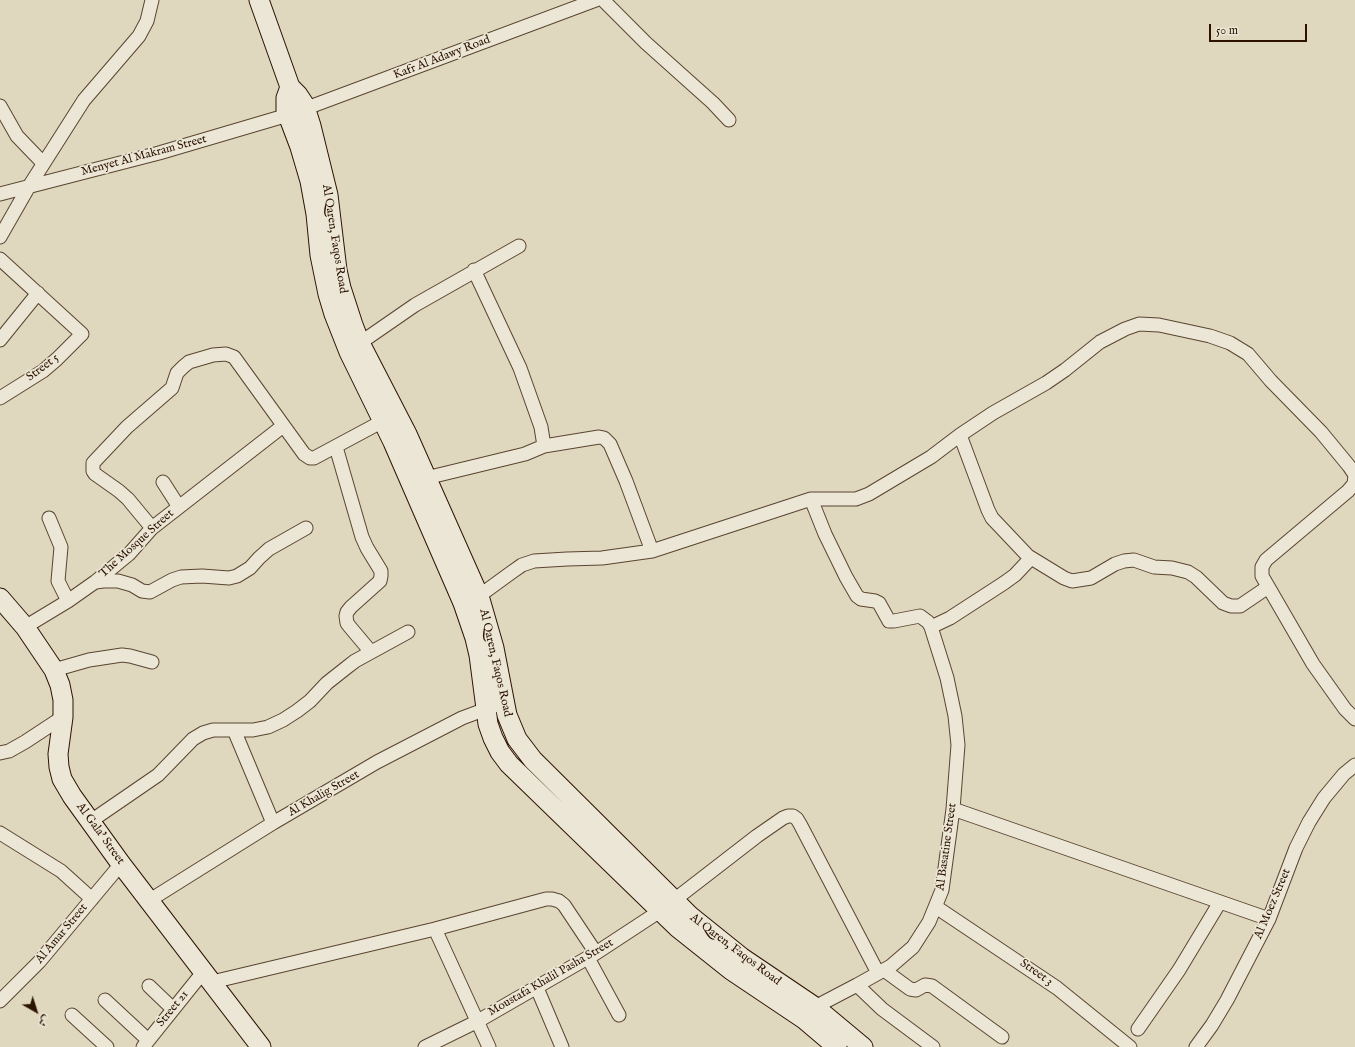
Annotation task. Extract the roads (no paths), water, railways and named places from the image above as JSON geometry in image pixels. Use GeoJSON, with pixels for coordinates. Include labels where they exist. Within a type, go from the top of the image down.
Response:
{"type":"FeatureCollection","features":[{"type":"Feature","properties":{"kind":"main road","name":"Al Qaren, Faqos Road"},"geometry":{"type":"LineString","coordinates":[[261,0],[290,87],[301,99],[306,109],[328,194],[334,250],[341,288],[360,344],[437,521],[464,560],[471,599],[475,638],[484,685],[486,709],[493,738],[500,752],[509,764],[667,906],[815,1007],[863,1047]]}},
{"type":"Feature","properties":{"kind":"main road","name":"Al Qaren, Faqos Road"},"geometry":{"type":"LineString","coordinates":[[290,87],[286,104],[288,115],[310,180],[316,214],[320,255],[332,308],[348,352],[383,421],[400,438],[426,478],[437,521]]}},
{"type":"Feature","properties":{"kind":"main road","name":"Al Gala' Street"},"geometry":{"type":"LineString","coordinates":[[0,598],[25,627],[54,670],[60,685],[63,700],[63,717],[58,754],[59,768],[62,779],[72,796],[121,864],[261,1047]]}},
{"type":"Feature","properties":{"kind":"main road","name":"Al Qaren, Faqos Road"},"geometry":{"type":"LineString","coordinates":[[471,599],[494,648],[507,715],[514,733],[524,750],[667,906],[689,937],[718,961],[804,1019],[837,1047]]}},
{"type":"Feature","properties":{"kind":"street"},"geometry":{"type":"LineString","coordinates":[[0,237],[28,188],[84,100],[139,36],[147,21],[152,0]]}},
{"type":"Feature","properties":{"kind":"street","name":"Kafr Al Adawy Road"},"geometry":{"type":"LineString","coordinates":[[288,115],[596,0]]}},
{"type":"Feature","properties":{"kind":"street"},"geometry":{"type":"LineString","coordinates":[[603,0],[646,43],[713,102],[729,120]]}},
{"type":"Feature","properties":{"kind":"street"},"geometry":{"type":"LineString","coordinates":[[0,106],[17,136],[43,164]]}},
{"type":"Feature","properties":{"kind":"street","name":"Menyet Al Makram Street"},"geometry":{"type":"LineString","coordinates":[[0,194],[159,153],[288,115]]}},
{"type":"Feature","properties":{"kind":"street"},"geometry":{"type":"LineString","coordinates":[[360,344],[415,305],[474,270],[519,246]]}},
{"type":"Feature","properties":{"kind":"street"},"geometry":{"type":"LineString","coordinates":[[0,259],[38,294],[0,340]]}},
{"type":"Feature","properties":{"kind":"street"},"geometry":{"type":"LineString","coordinates":[[474,270],[520,368],[541,427],[544,446]]}},
{"type":"Feature","properties":{"kind":"street","name":"Street 5"},"geometry":{"type":"LineString","coordinates":[[0,398],[43,371],[58,359],[82,334],[38,294]]}},
{"type":"Feature","properties":{"kind":"street"},"geometry":{"type":"LineString","coordinates":[[471,599],[522,565],[534,561],[602,558],[652,551],[811,499],[845,500],[856,499],[869,494],[931,457],[993,413],[1046,383],[1100,342],[1139,324],[1159,324],[1210,336],[1230,343],[1248,354],[1271,381],[1322,432],[1349,466],[1354,475],[1354,484],[1348,491],[1266,560],[1262,567],[1262,576],[1313,664],[1345,709],[1355,719]]}},
{"type":"Feature","properties":{"kind":"street"},"geometry":{"type":"LineString","coordinates":[[152,528],[128,499],[95,474],[93,470],[93,462],[127,427],[172,388],[177,373],[183,367],[197,359],[213,354],[226,354],[234,357],[307,457],[314,458],[383,421]]}},
{"type":"Feature","properties":{"kind":"street","name":"The Mosque Street"},"geometry":{"type":"LineString","coordinates":[[25,627],[96,582],[129,554],[152,528],[283,426]]}},
{"type":"Feature","properties":{"kind":"street"},"geometry":{"type":"LineString","coordinates":[[960,435],[992,518],[1024,554],[1064,578],[1072,581],[1091,578],[1115,564],[1134,560],[1154,567],[1172,568],[1188,572],[1196,577],[1223,603],[1231,606],[1240,606],[1268,587]]}},
{"type":"Feature","properties":{"kind":"street"},"geometry":{"type":"LineString","coordinates":[[426,478],[525,454],[544,446],[599,437],[604,438],[610,444],[626,481],[652,551]]}},
{"type":"Feature","properties":{"kind":"street"},"geometry":{"type":"LineString","coordinates":[[336,447],[362,537],[380,571],[381,576],[380,581],[351,607],[346,616],[347,623],[371,652]]}},
{"type":"Feature","properties":{"kind":"street"},"geometry":{"type":"LineString","coordinates":[[163,482],[179,507]]}},
{"type":"Feature","properties":{"kind":"street"},"geometry":{"type":"LineString","coordinates":[[811,499],[834,552],[857,596],[861,599],[875,601],[879,604],[889,621],[920,616],[928,622],[931,627],[950,618],[1004,583],[1015,575],[1031,558]]}},
{"type":"Feature","properties":{"kind":"street"},"geometry":{"type":"LineString","coordinates":[[49,518],[61,547],[58,581],[68,601]]}},
{"type":"Feature","properties":{"kind":"street"},"geometry":{"type":"LineString","coordinates":[[96,582],[118,581],[132,585],[142,591],[150,592],[172,580],[181,577],[202,576],[229,578],[237,576],[250,568],[269,549],[306,528]]}},
{"type":"Feature","properties":{"kind":"street","name":"Al Basatine Street"},"geometry":{"type":"LineString","coordinates":[[815,1007],[857,985],[902,957],[922,935],[936,907],[942,890],[953,809],[958,745],[957,731],[947,678],[931,627]]}},
{"type":"Feature","properties":{"kind":"street"},"geometry":{"type":"LineString","coordinates":[[91,821],[158,775],[193,739],[202,733],[213,730],[253,730],[268,727],[283,720],[310,701],[336,675],[355,661],[408,632]]}},
{"type":"Feature","properties":{"kind":"street"},"geometry":{"type":"LineString","coordinates":[[54,670],[97,659],[122,655],[152,662]]}},
{"type":"Feature","properties":{"kind":"street","name":"Al Khalig Street"},"geometry":{"type":"LineString","coordinates":[[150,900],[274,823],[377,762],[462,718],[505,702]]}},
{"type":"Feature","properties":{"kind":"street"},"geometry":{"type":"LineString","coordinates":[[0,753],[9,751],[25,742],[63,717]]}},
{"type":"Feature","properties":{"kind":"street"},"geometry":{"type":"LineString","coordinates":[[234,730],[274,823]]}},
{"type":"Feature","properties":{"kind":"street","name":"Al Moez Street"},"geometry":{"type":"LineString","coordinates":[[1196,1047],[1212,1025],[1227,1000],[1269,919],[1296,848],[1310,822],[1324,798],[1344,774],[1355,765]]}},
{"type":"Feature","properties":{"kind":"street"},"geometry":{"type":"LineString","coordinates":[[953,809],[1269,919]]}},
{"type":"Feature","properties":{"kind":"street","name":"Moustafa Khalil Pasha Street"},"geometry":{"type":"LineString","coordinates":[[424,1047],[478,1021],[592,955],[667,906],[757,836],[788,816],[793,816],[800,824],[881,971]]}},
{"type":"Feature","properties":{"kind":"street"},"geometry":{"type":"LineString","coordinates":[[0,833],[61,871],[92,899]]}},
{"type":"Feature","properties":{"kind":"street","name":"Al Amar Street"},"geometry":{"type":"LineString","coordinates":[[0,1001],[39,962],[121,864]]}},
{"type":"Feature","properties":{"kind":"street"},"geometry":{"type":"LineString","coordinates":[[208,976],[435,929],[546,899],[552,899],[564,905],[592,955],[619,1015]]}},
{"type":"Feature","properties":{"kind":"street"},"geometry":{"type":"LineString","coordinates":[[1138,1028],[1179,970],[1220,902]]}},
{"type":"Feature","properties":{"kind":"street","name":"Street 3"},"geometry":{"type":"LineString","coordinates":[[936,907],[1057,988],[1130,1047]]}},
{"type":"Feature","properties":{"kind":"street"},"geometry":{"type":"LineString","coordinates":[[435,929],[489,1047]]}},
{"type":"Feature","properties":{"kind":"street"},"geometry":{"type":"LineString","coordinates":[[881,971],[910,989],[916,990],[925,985],[932,986],[1002,1037]]}},
{"type":"Feature","properties":{"kind":"street","name":"Street 21"},"geometry":{"type":"LineString","coordinates":[[145,1045],[173,1009],[208,976]]}},
{"type":"Feature","properties":{"kind":"street"},"geometry":{"type":"LineString","coordinates":[[857,985],[882,1010],[933,1047]]}},
{"type":"Feature","properties":{"kind":"street"},"geometry":{"type":"LineString","coordinates":[[149,986],[173,1009]]}},
{"type":"Feature","properties":{"kind":"street"},"geometry":{"type":"LineString","coordinates":[[537,988],[562,1047]]}},
{"type":"Feature","properties":{"kind":"street"},"geometry":{"type":"LineString","coordinates":[[105,1000],[145,1045]]}},
{"type":"Feature","properties":{"kind":"street"},"geometry":{"type":"LineString","coordinates":[[72,1015],[107,1047]]}}]}
